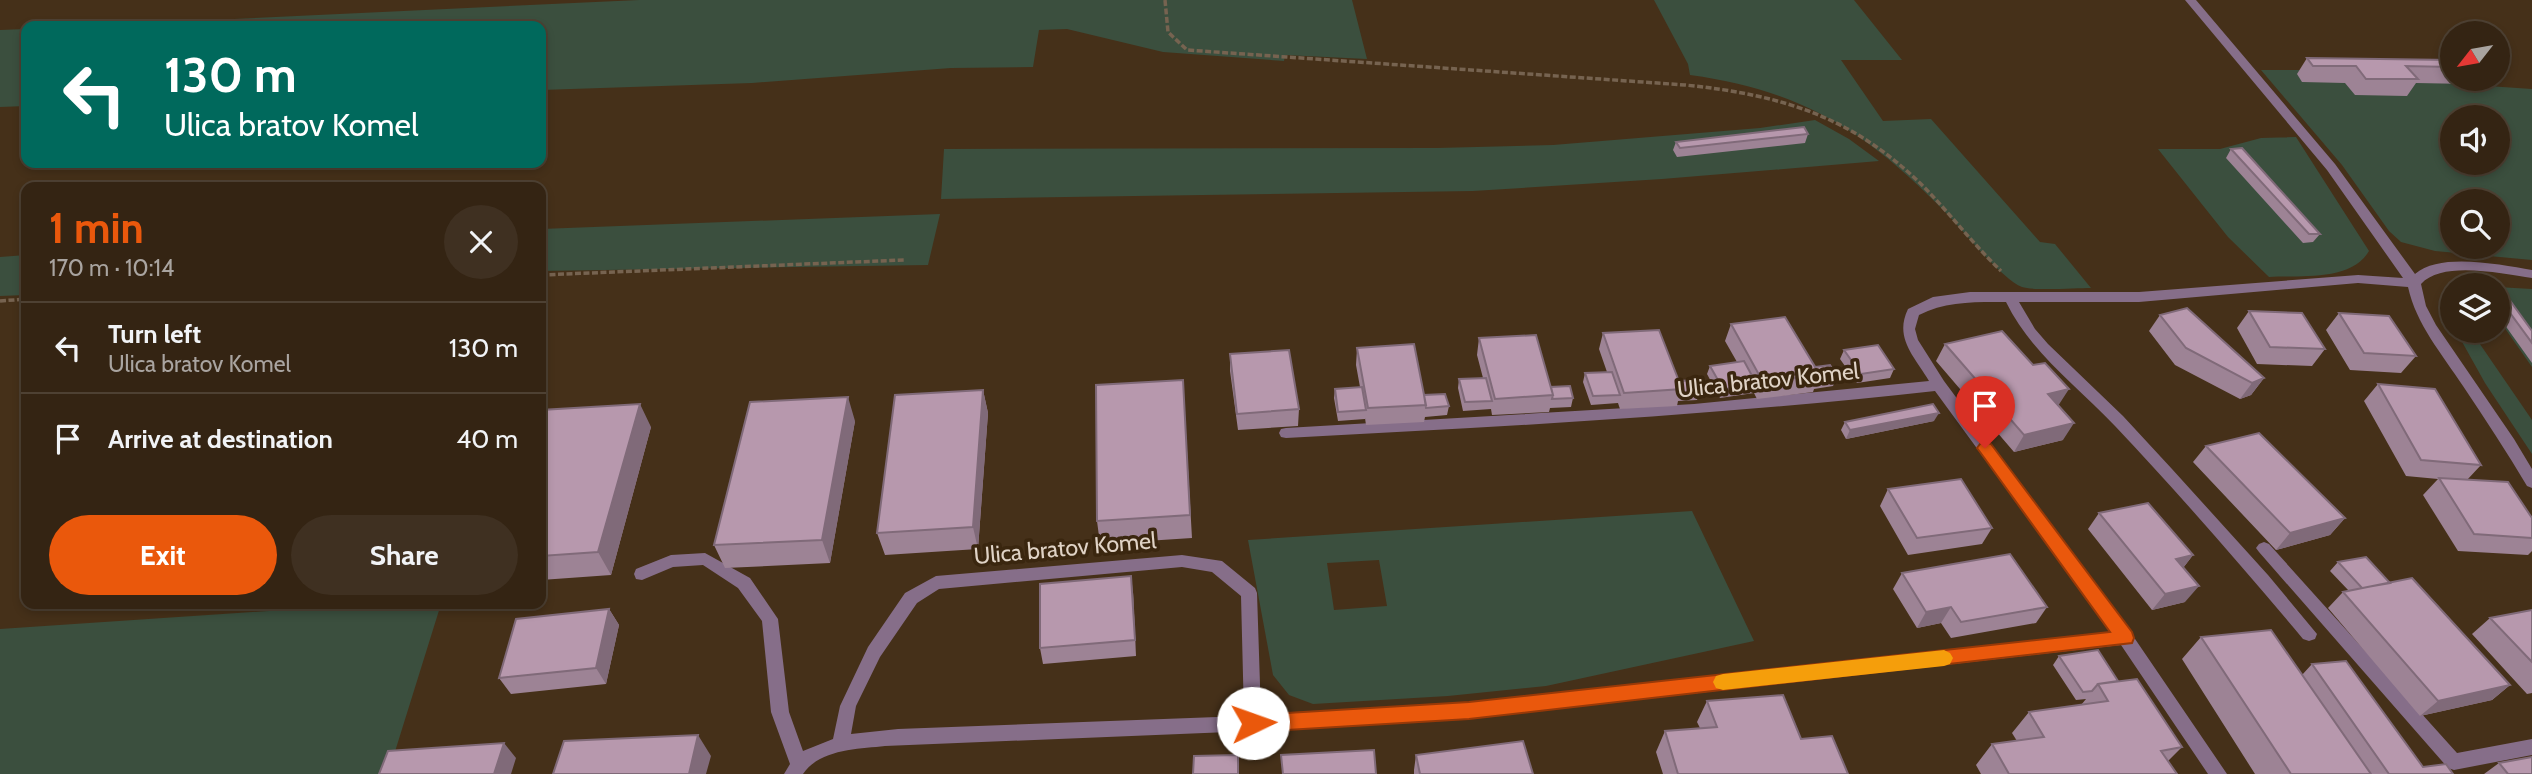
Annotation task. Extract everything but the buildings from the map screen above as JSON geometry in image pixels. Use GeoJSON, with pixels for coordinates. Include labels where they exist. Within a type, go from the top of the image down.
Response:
{"type":"FeatureCollection","features":[{"type":"Feature","properties":{"kind":"street"},"geometry":{"type":"LineString","coordinates":[[2190,0],[2331,167],[2414,283],[2420,306],[2430,327],[2509,443],[2532,482]]}},
{"type":"Feature","properties":{"kind":"street"},"geometry":{"type":"LineString","coordinates":[[2218,774],[2125,638],[1939,385],[1911,340],[1908,329],[1913,312],[1933,302],[1970,297],[2164,296],[2358,279],[2414,283],[2426,271],[2439,268],[2532,274]]}},
{"type":"Feature","properties":{"kind":"street"},"geometry":{"type":"LineString","coordinates":[[2010,298],[2017,314],[2036,339],[2117,418],[2236,547],[2309,634]]}},
{"type":"Feature","properties":{"kind":"street","name":"Ulica bratov Komel"},"geometry":{"type":"LineString","coordinates":[[1286,433],[1610,418],[1804,402],[1939,385]]}},
{"type":"Feature","properties":{"kind":"street"},"geometry":{"type":"LineString","coordinates":[[2264,548],[2454,762],[2532,747]]}},
{"type":"Feature","properties":{"kind":"street"},"geometry":{"type":"LineString","coordinates":[[642,574],[671,561],[705,559],[744,583],[770,619],[780,712],[795,769],[841,743],[912,737],[1469,711],[2125,638]]}},
{"type":"Feature","properties":{"kind":"street","name":"Ulica bratov Komel"},"geometry":{"type":"LineString","coordinates":[[841,743],[848,706],[874,652],[911,598],[936,583],[1182,561],[1216,566],[1249,593],[1252,640],[1249,688],[1253,723]]}},
{"type":"Feature","properties":{"kind":"path"},"geometry":{"type":"LineString","coordinates":[[1165,0],[1168,32],[1186,50],[1736,89],[1788,100],[1820,112],[1886,153],[1914,177],[1993,264],[2030,298]]}},
{"type":"Feature","properties":{"kind":"path"},"geometry":{"type":"LineString","coordinates":[[546,275],[904,260]]}},
{"type":"Feature","properties":{"kind":"path"},"geometry":{"type":"LineString","coordinates":[[0,301],[21,299]]}},
{"type":"Feature","properties":{"kind":"green space"},"geometry":{"type":"Polygon","coordinates":[[[639,0],[1352,0],[1367,59],[1285,55],[1284,61],[1163,52],[1067,29],[1039,30],[1033,67],[951,68],[752,83],[546,90],[546,21],[189,21],[639,0]]]}},
{"type":"Feature","properties":{"kind":"green space"},"geometry":{"type":"Polygon","coordinates":[[[1654,0],[1854,0],[1902,60],[1841,60],[1883,121],[1931,119],[2040,242],[2055,244],[2091,288],[2028,288],[2014,283],[1921,188],[1892,162],[1834,121],[1768,92],[1690,75],[1688,64],[1654,0]]]}},
{"type":"Feature","properties":{"kind":"green space"},"geometry":{"type":"Polygon","coordinates":[[[21,29],[21,106],[0,107],[0,30],[21,29]]]}},
{"type":"Feature","properties":{"kind":"green space"},"geometry":{"type":"Polygon","coordinates":[[[2261,70],[2367,70],[2440,77],[2440,91],[2532,89],[2532,260],[2510,258],[2510,189],[2440,189],[2440,251],[2401,242],[2389,231],[2342,165],[2261,70]]]}},
{"type":"Feature","properties":{"kind":"green space"},"geometry":{"type":"Polygon","coordinates":[[[1815,120],[1849,139],[1879,161],[1473,191],[941,199],[944,149],[1437,148],[1553,145],[1760,128],[1815,120]]]}},
{"type":"Feature","properties":{"kind":"green space"},"geometry":{"type":"Polygon","coordinates":[[[2296,137],[2369,251],[2361,261],[2338,272],[2269,277],[2228,237],[2158,149],[2220,149],[2261,138],[2296,137]]]}},
{"type":"Feature","properties":{"kind":"green space"},"geometry":{"type":"Polygon","coordinates":[[[940,214],[928,265],[546,271],[546,229],[940,214]]]}},
{"type":"Feature","properties":{"kind":"green space"},"geometry":{"type":"Polygon","coordinates":[[[21,255],[21,295],[0,296],[0,257],[21,255]]]}},
{"type":"Feature","properties":{"kind":"green space"},"geometry":{"type":"Polygon","coordinates":[[[2510,288],[2532,289],[2532,367],[2510,336],[2510,288]]]}},
{"type":"Feature","properties":{"kind":"green space"},"geometry":{"type":"Polygon","coordinates":[[[2463,343],[2479,343],[2532,420],[2532,454],[2485,383],[2463,343]]]}},
{"type":"Feature","properties":{"kind":"green space"},"geometry":{"type":"Polygon","coordinates":[[[1692,511],[1754,641],[1546,686],[1448,696],[1313,704],[1289,695],[1273,675],[1248,540],[1692,511]],[[1379,560],[1327,563],[1334,610],[1387,606],[1379,560]]]}},
{"type":"Feature","properties":{"kind":"green space"},"geometry":{"type":"Polygon","coordinates":[[[298,609],[439,609],[388,774],[0,774],[0,629],[298,609]]]}},
{"type":"Feature","properties":{"kind":"slow traffic"},"geometry":{"type":"LineString","coordinates":[[1723,682],[1944,658]]}},
{"type":"Feature","properties":{"kind":"route"},"geometry":{"type":"LineString","coordinates":[[1253,723],[1469,711],[2125,638],[1985,448]]}}]}
